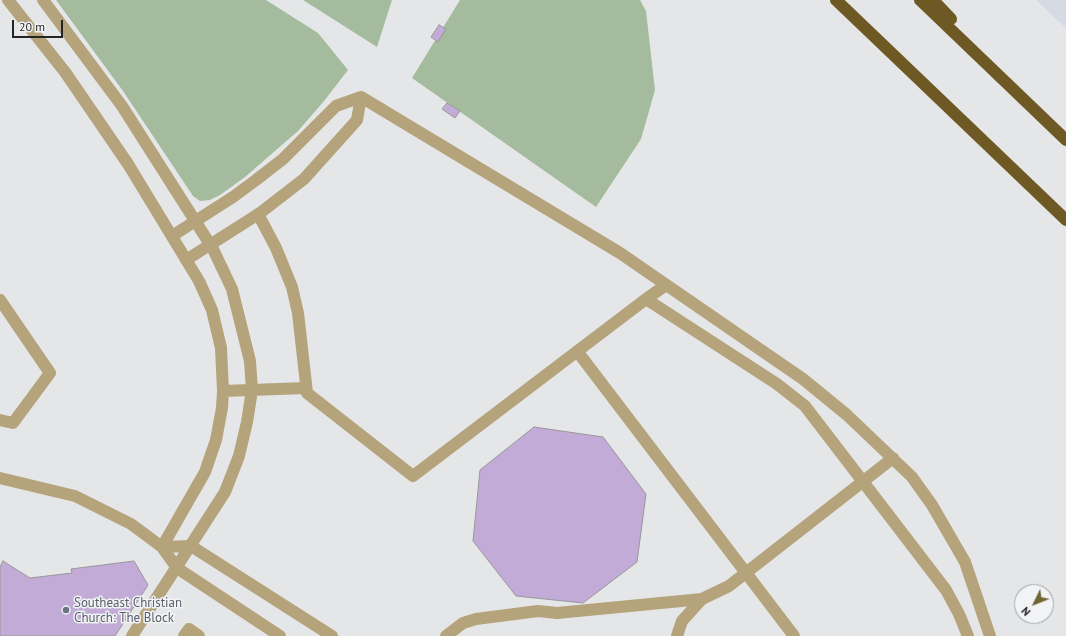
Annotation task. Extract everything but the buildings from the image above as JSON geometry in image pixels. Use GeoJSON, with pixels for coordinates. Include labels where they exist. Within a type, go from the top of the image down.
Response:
{"type":"FeatureCollection","features":[{"type":"Feature","properties":{"kind":"highway"},"geometry":{"type":"LineString","coordinates":[[836,0],[1066,220]]}},
{"type":"Feature","properties":{"kind":"highway"},"geometry":{"type":"LineString","coordinates":[[920,0],[1062,136]]}},
{"type":"Feature","properties":{"kind":"highway"},"geometry":{"type":"LineString","coordinates":[[933,0],[1062,136]]}},
{"type":"Feature","properties":{"kind":"street"},"geometry":{"type":"LineString","coordinates":[[8,0],[65,72],[128,164],[200,281],[212,310],[221,348],[223,391],[222,408],[216,440],[204,472],[162,547]]}},
{"type":"Feature","properties":{"kind":"street"},"geometry":{"type":"LineString","coordinates":[[43,0],[122,106],[210,246],[232,289],[249,355],[252,390],[247,422],[239,456],[225,492],[132,636]]}},
{"type":"Feature","properties":{"kind":"street"},"geometry":{"type":"LineString","coordinates":[[172,236],[233,197],[283,159],[336,106],[362,97]]}},
{"type":"Feature","properties":{"kind":"street"},"geometry":{"type":"LineString","coordinates":[[186,260],[258,214],[304,179],[331,151],[357,120],[362,97]]}},
{"type":"Feature","properties":{"kind":"street"},"geometry":{"type":"LineString","coordinates":[[362,97],[620,253],[803,379],[847,415],[912,477],[932,505],[965,562],[990,636]]}},
{"type":"Feature","properties":{"kind":"street"},"geometry":{"type":"LineString","coordinates":[[258,214],[276,248],[292,287],[298,313],[307,393],[413,476],[666,285]]}},
{"type":"Feature","properties":{"kind":"street"},"geometry":{"type":"LineString","coordinates":[[646,299],[777,384],[805,406],[864,481],[946,590],[959,614],[968,636]]}},
{"type":"Feature","properties":{"kind":"street"},"geometry":{"type":"LineString","coordinates":[[0,300],[50,373],[13,423],[0,420]]}},
{"type":"Feature","properties":{"kind":"street"},"geometry":{"type":"LineString","coordinates":[[577,352],[794,636]]}},
{"type":"Feature","properties":{"kind":"street"},"geometry":{"type":"LineString","coordinates":[[223,391],[306,388]]}},
{"type":"Feature","properties":{"kind":"street"},"geometry":{"type":"LineString","coordinates":[[446,636],[463,623],[476,619],[538,611],[557,613],[702,599],[729,586],[893,458]]}},
{"type":"Feature","properties":{"kind":"street"},"geometry":{"type":"LineString","coordinates":[[0,478],[75,496],[131,524],[162,547],[177,568],[280,636]]}},
{"type":"Feature","properties":{"kind":"street"},"geometry":{"type":"LineString","coordinates":[[162,547],[191,546],[332,636]]}},
{"type":"Feature","properties":{"kind":"street"},"geometry":{"type":"LineString","coordinates":[[677,636],[682,621],[702,599]]}},
{"type":"Feature","properties":{"kind":"street"},"geometry":{"type":"LineString","coordinates":[[184,636],[189,629],[199,636]]}},
{"type":"Feature","properties":{"kind":"shaded area"},"geometry":{"type":"Polygon","coordinates":[[[1036,0],[1066,0],[1066,28],[1036,0]]]}},
{"type":"Feature","properties":{"kind":"green space"},"geometry":{"type":"Polygon","coordinates":[[[56,0],[266,0],[318,33],[348,70],[298,131],[245,177],[220,195],[210,200],[200,201],[193,196],[123,91],[56,0]]]}},
{"type":"Feature","properties":{"kind":"green space"},"geometry":{"type":"Polygon","coordinates":[[[303,0],[392,0],[377,47],[303,0]]]}},
{"type":"Feature","properties":{"kind":"green space"},"geometry":{"type":"Polygon","coordinates":[[[460,0],[640,0],[646,11],[655,90],[641,139],[596,207],[412,78],[460,0]]]}},
{"type":"Feature","properties":{"kind":"place","name":"Southeast Christian Church: The Block"},"geometry":{"type":"Point","coordinates":[66,610]}}]}
